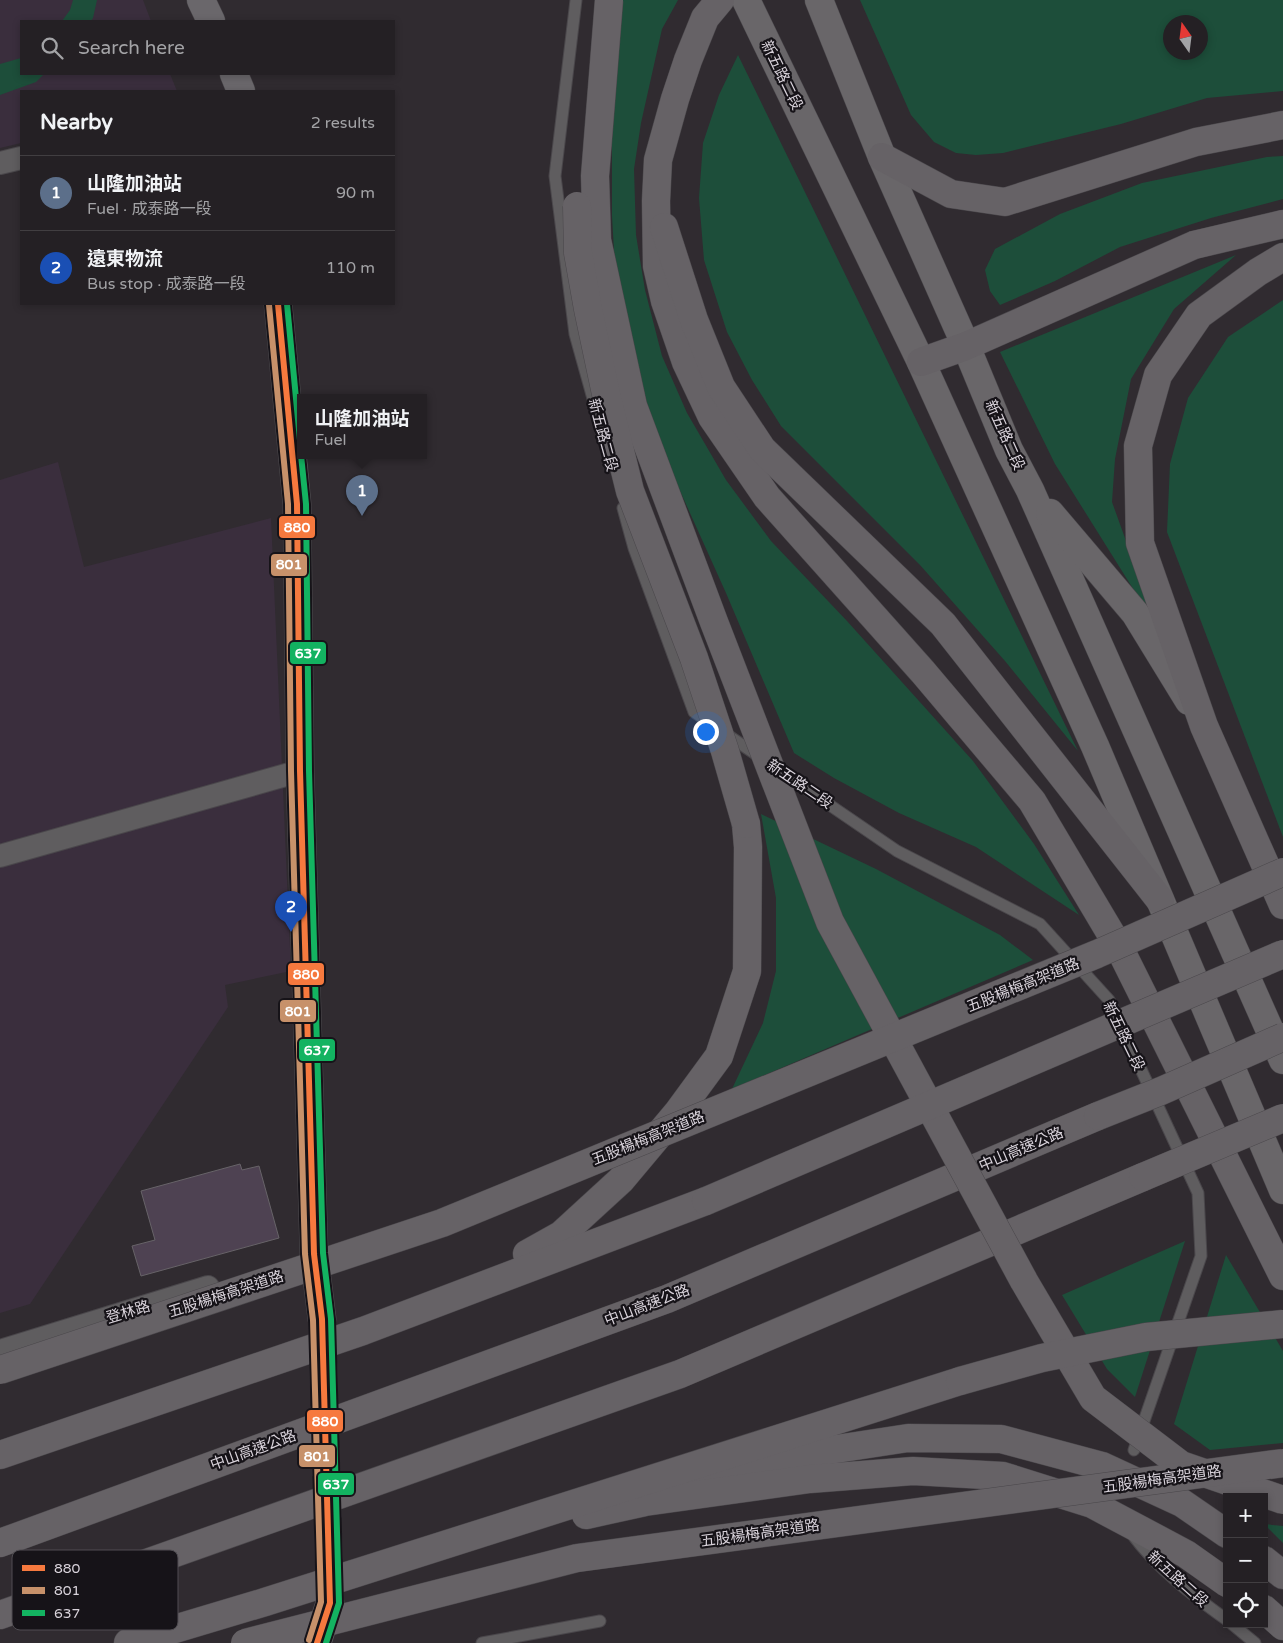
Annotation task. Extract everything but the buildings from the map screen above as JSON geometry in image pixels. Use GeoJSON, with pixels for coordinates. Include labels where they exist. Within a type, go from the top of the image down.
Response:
{"type":"FeatureCollection","features":[{"type":"Feature","properties":{"kind":"highway"},"geometry":{"type":"LineString","coordinates":[[363,1331],[461,1291],[560,1235],[621,1180],[678,1112],[719,1056],[747,972],[748,865],[746,824],[725,751],[694,658],[630,491],[606,394],[578,253],[576,199],[590,0]]}},
{"type":"Feature","properties":{"kind":"highway"},"geometry":{"type":"LineString","coordinates":[[609,0],[594,176],[597,240],[632,406],[830,922],[1024,1281],[1093,1398],[1181,1464],[1283,1500]]}},
{"type":"Feature","properties":{"kind":"highway"},"geometry":{"type":"LineString","coordinates":[[720,0],[705,18],[688,60],[658,160],[656,266],[665,301],[686,362],[712,418],[767,497],[923,672],[1032,801],[1120,949],[1283,1276]]}},
{"type":"Feature","properties":{"kind":"highway"},"geometry":{"type":"LineString","coordinates":[[882,157],[951,194],[1005,202],[1196,142],[1283,125]]}},
{"type":"Feature","properties":{"kind":"highway"},"geometry":{"type":"LineString","coordinates":[[656,202],[694,320],[722,388],[762,449],[943,624],[1160,900]]}},
{"type":"Feature","properties":{"kind":"highway"},"geometry":{"type":"LineString","coordinates":[[921,362],[966,346],[1194,245],[1283,224]]}},
{"type":"Feature","properties":{"kind":"highway"},"geometry":{"type":"LineString","coordinates":[[1283,257],[1258,272],[1199,315],[1158,375],[1138,446],[1140,543],[1204,726],[1283,905]]}},
{"type":"Feature","properties":{"kind":"highway","name":"五股楊梅高架道路"},"geometry":{"type":"LineString","coordinates":[[0,1370],[442,1223],[1098,954],[1283,872]]}},
{"type":"Feature","properties":{"kind":"highway"},"geometry":{"type":"LineString","coordinates":[[0,1455],[363,1331],[706,1201],[1283,954]]}},
{"type":"Feature","properties":{"kind":"highway","name":"中山高速公路"},"geometry":{"type":"LineString","coordinates":[[0,1543],[667,1298],[1161,1091],[1283,1037]]}},
{"type":"Feature","properties":{"kind":"highway"},"geometry":{"type":"LineString","coordinates":[[178,1552],[680,1374],[1283,1118]]}},
{"type":"Feature","properties":{"kind":"highway"},"geometry":{"type":"LineString","coordinates":[[178,1628],[960,1380],[1042,1358],[1146,1336],[1283,1324]]}},
{"type":"Feature","properties":{"kind":"highway"},"geometry":{"type":"LineString","coordinates":[[440,1546],[810,1453],[908,1438],[1001,1439],[1102,1466],[1182,1503],[1223,1531]]}},
{"type":"Feature","properties":{"kind":"highway","name":"五股楊梅高架道路"},"geometry":{"type":"LineString","coordinates":[[245,1643],[577,1558],[1283,1463]]}},
{"type":"Feature","properties":{"kind":"highway"},"geometry":{"type":"LineString","coordinates":[[440,1546],[645,1502],[810,1479],[913,1471],[1003,1476],[1092,1504],[1186,1554],[1223,1580]]}},
{"type":"Feature","properties":{"kind":"highway"},"geometry":{"type":"LineString","coordinates":[[1268,1563],[1283,1576]]}},
{"type":"Feature","properties":{"kind":"highway"},"geometry":{"type":"LineString","coordinates":[[0,1615],[12,1611]]}},
{"type":"Feature","properties":{"kind":"highway"},"geometry":{"type":"LineString","coordinates":[[1268,1613],[1283,1626]]}},
{"type":"Feature","properties":{"kind":"highway"},"geometry":{"type":"LineString","coordinates":[[128,1643],[171,1630]]}},
{"type":"Feature","properties":{"kind":"main road"},"geometry":{"type":"LineString","coordinates":[[201,0],[210,20]]}},
{"type":"Feature","properties":{"kind":"main road","name":"新五路二段"},"geometry":{"type":"LineString","coordinates":[[746,0],[921,362],[1095,746],[1283,1190]]}},
{"type":"Feature","properties":{"kind":"main road","name":"新五路二段"},"geometry":{"type":"LineString","coordinates":[[819,0],[882,157],[966,346],[1009,450],[1030,490],[1283,1060]]}},
{"type":"Feature","properties":{"kind":"main road"},"geometry":{"type":"LineString","coordinates":[[234,75],[241,90]]}},
{"type":"Feature","properties":{"kind":"main road"},"geometry":{"type":"LineString","coordinates":[[278,305],[297,504],[300,771],[314,1254],[322,1319]]}},
{"type":"Feature","properties":{"kind":"main road"},"geometry":{"type":"LineString","coordinates":[[1030,490],[1135,613],[1204,726]]}},
{"type":"Feature","properties":{"kind":"main road"},"geometry":{"type":"LineString","coordinates":[[317,1643],[330,1603]]}},
{"type":"Feature","properties":{"kind":"street"},"geometry":{"type":"LineString","coordinates":[[0,164],[20,158]]}},
{"type":"Feature","properties":{"kind":"street"},"geometry":{"type":"LineString","coordinates":[[0,856],[300,771]]}},
{"type":"Feature","properties":{"kind":"street","name":"登林路"},"geometry":{"type":"LineString","coordinates":[[0,1351],[314,1254]]}},
{"type":"Feature","properties":{"kind":"lane","name":"新五路二段"},"geometry":{"type":"LineString","coordinates":[[576,0],[555,176],[575,334],[601,427]]}},
{"type":"Feature","properties":{"kind":"lane","name":"新五路二段"},"geometry":{"type":"LineString","coordinates":[[616,483],[634,548],[694,712],[897,851],[1040,924],[1109,1000],[1198,1193],[1201,1256],[1134,1450]]}},
{"type":"Feature","properties":{"kind":"lane","name":"新五路二段"},"geometry":{"type":"LineString","coordinates":[[1132,1534],[1140,1545],[1189,1593],[1223,1617]]}},
{"type":"Feature","properties":{"kind":"lane"},"geometry":{"type":"LineString","coordinates":[[482,1643],[600,1621]]}},
{"type":"Feature","properties":{"kind":"lane"},"geometry":{"type":"LineString","coordinates":[[1237,1628],[1255,1643]]}},
{"type":"Feature","properties":{"kind":"shaded area"},"geometry":{"type":"Polygon","coordinates":[[[0,0],[143,0],[151,20],[20,20],[20,75],[170,75],[177,90],[20,90],[20,143],[0,148],[0,0]]]}},
{"type":"Feature","properties":{"kind":"shaded area"},"geometry":{"type":"Polygon","coordinates":[[[58,462],[84,567],[271,518],[291,971],[225,985],[228,1007],[30,1304],[0,1313],[0,480],[58,462]]]}},
{"type":"Feature","properties":{"kind":"green space"},"geometry":{"type":"Polygon","coordinates":[[[73,0],[97,0],[92,20],[63,20],[70,10],[73,0]]]}},
{"type":"Feature","properties":{"kind":"green space"},"geometry":{"type":"Polygon","coordinates":[[[618,0],[678,0],[662,29],[641,123],[634,169],[636,235],[645,290],[662,356],[687,413],[726,480],[771,541],[847,621],[973,761],[1034,844],[1079,915],[976,847],[899,813],[834,778],[794,753],[726,593],[663,453],[638,384],[616,285],[612,216],[612,139],[618,0]]]}},
{"type":"Feature","properties":{"kind":"green space"},"geometry":{"type":"Polygon","coordinates":[[[860,0],[1283,0],[1283,91],[1207,98],[1121,124],[1003,153],[976,155],[956,153],[934,142],[911,115],[860,0]]]}},
{"type":"Feature","properties":{"kind":"green space"},"geometry":{"type":"Polygon","coordinates":[[[738,55],[1078,751],[1005,661],[920,565],[781,426],[752,380],[727,332],[704,260],[699,198],[703,143],[719,95],[738,55]]]}},
{"type":"Feature","properties":{"kind":"green space"},"geometry":{"type":"Polygon","coordinates":[[[20,58],[20,75],[43,75],[36,82],[0,95],[0,64],[20,58]]]}},
{"type":"Feature","properties":{"kind":"green space"},"geometry":{"type":"Polygon","coordinates":[[[1283,156],[1283,199],[1211,218],[1120,247],[1055,281],[1000,305],[990,291],[985,270],[995,249],[1060,214],[1142,183],[1267,157],[1283,156]]]}},
{"type":"Feature","properties":{"kind":"green space"},"geometry":{"type":"Polygon","coordinates":[[[1236,255],[1174,309],[1131,379],[1115,459],[1112,502],[1157,627],[1055,464],[1000,352],[1236,255]]]}},
{"type":"Feature","properties":{"kind":"green space"},"geometry":{"type":"Polygon","coordinates":[[[1283,300],[1283,837],[1167,532],[1170,464],[1188,398],[1228,337],[1283,300]]]}},
{"type":"Feature","properties":{"kind":"green space"},"geometry":{"type":"Polygon","coordinates":[[[761,814],[876,869],[1000,935],[1033,960],[732,1089],[763,1023],[776,971],[776,898],[761,814]]]}},
{"type":"Feature","properties":{"kind":"green space"},"geometry":{"type":"Polygon","coordinates":[[[1185,1241],[1135,1397],[1107,1369],[1062,1295],[1185,1241]]]}},
{"type":"Feature","properties":{"kind":"green space"},"geometry":{"type":"Polygon","coordinates":[[[1226,1255],[1283,1351],[1283,1443],[1210,1450],[1174,1424],[1226,1255]]]}},
{"type":"Feature","properties":{"kind":"green space"},"geometry":{"type":"Polygon","coordinates":[[[1268,1524],[1283,1526],[1283,1543],[1268,1528],[1268,1524]]]}},
{"type":"Feature","properties":{"kind":"tunnel"},"geometry":{"type":"LineString","coordinates":[[322,1322],[330,1603]]}},
{"type":"Feature","properties":{"kind":"transit line","name":"801"},"geometry":{"type":"LineString","coordinates":[[269,305],[288,504],[291,771],[305,1254],[313,1320],[321,1602],[309,1640]]}},
{"type":"Feature","properties":{"kind":"transit line","name":"880"},"geometry":{"type":"LineString","coordinates":[[278,305],[297,504],[300,771],[314,1254],[322,1319],[330,1603],[317,1643]]}},
{"type":"Feature","properties":{"kind":"transit line","name":"637"},"geometry":{"type":"LineString","coordinates":[[287,305],[297,409]]}},
{"type":"Feature","properties":{"kind":"transit line","name":"637"},"geometry":{"type":"LineString","coordinates":[[301,459],[306,504],[309,771],[323,1253],[331,1319],[339,1603],[326,1643]]}},
{"type":"Feature","properties":{"kind":"place","name":"山隆加油站"},"geometry":{"type":"Point","coordinates":[362,516]}},
{"type":"Feature","properties":{"kind":"place","name":"遠東物流"},"geometry":{"type":"Point","coordinates":[291,932]}}]}
